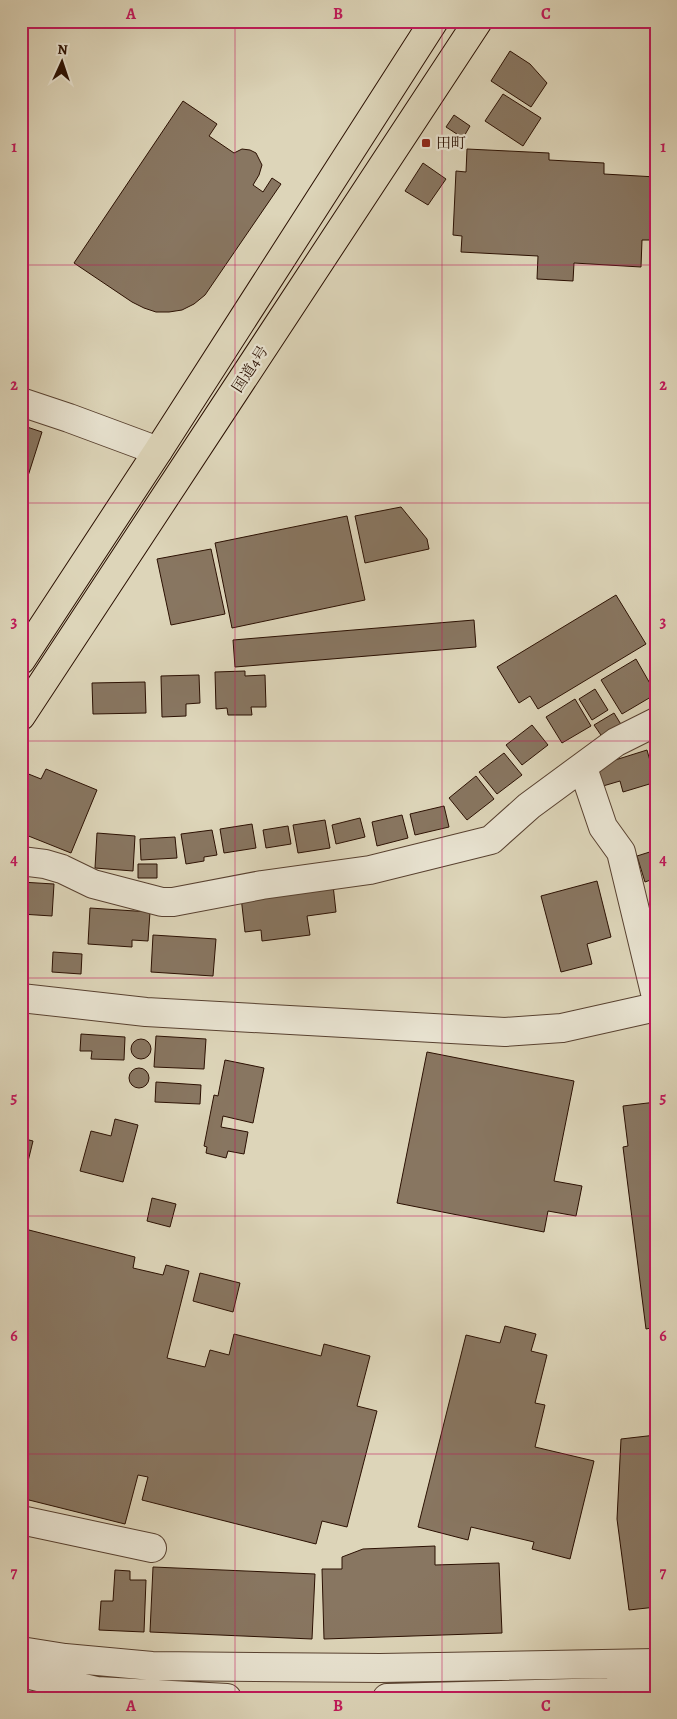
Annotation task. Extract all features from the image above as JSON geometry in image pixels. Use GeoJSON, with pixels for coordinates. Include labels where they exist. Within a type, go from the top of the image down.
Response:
{"type":"FeatureCollection","features":[{"type":"Feature","properties":{"kind":"highway"},"geometry":{"type":"LineString","coordinates":[[21,660],[158,451],[434,21]]}},
{"type":"Feature","properties":{"kind":"highway","name":"国道4号"},"geometry":{"type":"LineString","coordinates":[[21,716],[478,21]]}},
{"type":"Feature","properties":{"kind":"street"},"geometry":{"type":"LineString","coordinates":[[21,402],[158,451]]}},
{"type":"Feature","properties":{"kind":"street"},"geometry":{"type":"LineString","coordinates":[[21,861],[45,864],[62,869],[93,884],[162,902],[173,902],[262,885],[347,874],[379,867],[492,840],[529,806],[616,742],[656,722]]}},
{"type":"Feature","properties":{"kind":"street"},"geometry":{"type":"LineString","coordinates":[[583,768],[603,827],[621,852],[656,997]]}},
{"type":"Feature","properties":{"kind":"street"},"geometry":{"type":"LineString","coordinates":[[21,998],[146,1012],[505,1032],[562,1028],[656,1007]]}},
{"type":"Feature","properties":{"kind":"street"},"geometry":{"type":"LineString","coordinates":[[21,1520],[152,1548]]}},
{"type":"Feature","properties":{"kind":"street"},"geometry":{"type":"LineString","coordinates":[[21,1651],[65,1658],[152,1666],[380,1668],[656,1663]]}},
{"type":"Feature","properties":{"kind":"street"},"geometry":{"type":"LineString","coordinates":[[21,1673],[97,1691],[227,1698]]}},
{"type":"Feature","properties":{"kind":"street"},"geometry":{"type":"LineString","coordinates":[[387,1698],[610,1692],[656,1678]]}},
{"type":"Feature","properties":{"kind":"street"},"geometry":{"type":"LineString","coordinates":[[21,1693],[81,1695],[97,1691]]}},
{"type":"Feature","properties":{"kind":"building"},"geometry":{"type":"Polygon","coordinates":[[[510,51],[530,64],[547,83],[531,107],[491,81],[510,51]]]}},
{"type":"Feature","properties":{"kind":"building"},"geometry":{"type":"Polygon","coordinates":[[[503,94],[541,118],[523,146],[485,121],[503,94]]]}},
{"type":"Feature","properties":{"kind":"building"},"geometry":{"type":"Polygon","coordinates":[[[183,101],[217,124],[209,136],[234,153],[242,149],[256,153],[262,165],[253,185],[263,192],[272,178],[281,184],[205,295],[194,304],[182,310],[156,312],[132,302],[74,263],[183,101]]]}},
{"type":"Feature","properties":{"kind":"building"},"geometry":{"type":"Polygon","coordinates":[[[454,115],[470,126],[463,138],[446,127],[454,115]]]}},
{"type":"Feature","properties":{"kind":"building"},"geometry":{"type":"Polygon","coordinates":[[[467,149],[549,153],[549,160],[604,163],[604,174],[656,177],[652,240],[642,240],[641,267],[574,263],[573,281],[537,279],[538,256],[461,252],[462,236],[453,235],[456,171],[466,172],[467,149]]]}},
{"type":"Feature","properties":{"kind":"building"},"geometry":{"type":"Polygon","coordinates":[[[423,163],[446,179],[428,205],[405,191],[423,163]]]}},
{"type":"Feature","properties":{"kind":"building"},"geometry":{"type":"Polygon","coordinates":[[[21,425],[42,432],[21,498],[21,425]]]}},
{"type":"Feature","properties":{"kind":"building"},"geometry":{"type":"Polygon","coordinates":[[[401,507],[427,539],[429,549],[365,563],[355,516],[401,507]]]}},
{"type":"Feature","properties":{"kind":"building"},"geometry":{"type":"Polygon","coordinates":[[[347,516],[365,600],[232,628],[215,543],[347,516]]]}},
{"type":"Feature","properties":{"kind":"building"},"geometry":{"type":"Polygon","coordinates":[[[211,549],[225,614],[171,625],[157,559],[211,549]]]}},
{"type":"Feature","properties":{"kind":"building"},"geometry":{"type":"Polygon","coordinates":[[[616,595],[646,644],[538,709],[530,696],[519,703],[497,667],[616,595]]]}},
{"type":"Feature","properties":{"kind":"building"},"geometry":{"type":"Polygon","coordinates":[[[474,620],[476,647],[235,667],[233,640],[474,620]]]}},
{"type":"Feature","properties":{"kind":"building"},"geometry":{"type":"Polygon","coordinates":[[[636,659],[656,694],[622,714],[601,680],[636,659]]]}},
{"type":"Feature","properties":{"kind":"building"},"geometry":{"type":"Polygon","coordinates":[[[245,671],[245,676],[265,675],[266,707],[251,707],[252,715],[228,715],[227,708],[216,709],[215,672],[245,671]]]}},
{"type":"Feature","properties":{"kind":"building"},"geometry":{"type":"Polygon","coordinates":[[[199,675],[200,703],[186,704],[186,716],[162,717],[161,676],[199,675]]]}},
{"type":"Feature","properties":{"kind":"building"},"geometry":{"type":"Polygon","coordinates":[[[145,682],[146,713],[93,714],[92,683],[145,682]]]}},
{"type":"Feature","properties":{"kind":"building"},"geometry":{"type":"Polygon","coordinates":[[[595,689],[608,710],[592,720],[579,699],[595,689]]]}},
{"type":"Feature","properties":{"kind":"building"},"geometry":{"type":"Polygon","coordinates":[[[575,699],[591,726],[562,743],[546,717],[575,699]]]}},
{"type":"Feature","properties":{"kind":"building"},"geometry":{"type":"Polygon","coordinates":[[[614,713],[622,726],[603,738],[594,725],[614,713]]]}},
{"type":"Feature","properties":{"kind":"building"},"geometry":{"type":"Polygon","coordinates":[[[532,725],[548,745],[522,765],[506,745],[532,725]]]}},
{"type":"Feature","properties":{"kind":"building"},"geometry":{"type":"Polygon","coordinates":[[[647,750],[656,782],[623,792],[620,781],[603,786],[596,766],[647,750]]]}},
{"type":"Feature","properties":{"kind":"building"},"geometry":{"type":"Polygon","coordinates":[[[504,753],[522,775],[497,794],[479,772],[504,753]]]}},
{"type":"Feature","properties":{"kind":"building"},"geometry":{"type":"Polygon","coordinates":[[[46,769],[97,790],[71,853],[21,833],[21,771],[41,779],[46,769]]]}},
{"type":"Feature","properties":{"kind":"building"},"geometry":{"type":"Polygon","coordinates":[[[476,776],[494,799],[467,820],[449,798],[476,776]]]}},
{"type":"Feature","properties":{"kind":"building"},"geometry":{"type":"Polygon","coordinates":[[[444,806],[449,827],[415,835],[410,814],[444,806]]]}},
{"type":"Feature","properties":{"kind":"building"},"geometry":{"type":"Polygon","coordinates":[[[402,815],[408,838],[377,846],[372,822],[402,815]]]}},
{"type":"Feature","properties":{"kind":"building"},"geometry":{"type":"Polygon","coordinates":[[[360,818],[365,837],[336,844],[332,825],[360,818]]]}},
{"type":"Feature","properties":{"kind":"building"},"geometry":{"type":"Polygon","coordinates":[[[325,820],[330,848],[298,853],[293,825],[325,820]]]}},
{"type":"Feature","properties":{"kind":"building"},"geometry":{"type":"Polygon","coordinates":[[[252,824],[256,848],[224,853],[220,829],[252,824]]]}},
{"type":"Feature","properties":{"kind":"building"},"geometry":{"type":"Polygon","coordinates":[[[288,826],[291,844],[266,848],[263,830],[288,826]]]}},
{"type":"Feature","properties":{"kind":"building"},"geometry":{"type":"Polygon","coordinates":[[[212,830],[217,855],[204,857],[204,861],[186,864],[181,834],[212,830]]]}},
{"type":"Feature","properties":{"kind":"building"},"geometry":{"type":"Polygon","coordinates":[[[97,833],[135,836],[133,871],[95,868],[97,833]]]}},
{"type":"Feature","properties":{"kind":"building"},"geometry":{"type":"Polygon","coordinates":[[[175,837],[177,858],[141,860],[140,839],[175,837]]]}},
{"type":"Feature","properties":{"kind":"building"},"geometry":{"type":"Polygon","coordinates":[[[656,850],[656,878],[645,882],[637,856],[656,850]]]}},
{"type":"Feature","properties":{"kind":"building"},"geometry":{"type":"Polygon","coordinates":[[[138,864],[157,864],[157,878],[138,878],[138,864]]]}},
{"type":"Feature","properties":{"kind":"building"},"geometry":{"type":"Polygon","coordinates":[[[597,881],[611,937],[587,944],[592,964],[561,972],[541,896],[597,881]]]}},
{"type":"Feature","properties":{"kind":"building"},"geometry":{"type":"Polygon","coordinates":[[[21,882],[54,884],[52,916],[21,914],[21,882]]]}},
{"type":"Feature","properties":{"kind":"building"},"geometry":{"type":"Polygon","coordinates":[[[333,885],[336,912],[307,916],[310,935],[262,941],[261,930],[245,932],[241,897],[333,885]]]}},
{"type":"Feature","properties":{"kind":"building"},"geometry":{"type":"Polygon","coordinates":[[[90,908],[150,912],[148,941],[132,940],[132,947],[88,944],[90,908]]]}},
{"type":"Feature","properties":{"kind":"building"},"geometry":{"type":"Polygon","coordinates":[[[153,935],[216,939],[213,976],[151,972],[153,935]]]}},
{"type":"Feature","properties":{"kind":"building"},"geometry":{"type":"Polygon","coordinates":[[[53,952],[82,954],[81,974],[52,972],[53,952]]]}},
{"type":"Feature","properties":{"kind":"building"},"geometry":{"type":"Polygon","coordinates":[[[81,1034],[125,1037],[124,1060],[91,1059],[92,1051],[80,1051],[81,1034]]]}},
{"type":"Feature","properties":{"kind":"building"},"geometry":{"type":"Polygon","coordinates":[[[156,1036],[206,1039],[204,1069],[154,1067],[156,1036]]]}},
{"type":"Feature","properties":{"kind":"building"},"geometry":{"type":"Polygon","coordinates":[[[141,1039],[148,1042],[151,1049],[148,1056],[141,1059],[134,1056],[131,1049],[134,1042],[141,1039]]]}},
{"type":"Feature","properties":{"kind":"building"},"geometry":{"type":"Polygon","coordinates":[[[427,1052],[574,1081],[554,1181],[582,1186],[576,1216],[548,1211],[544,1232],[397,1203],[427,1052]]]}},
{"type":"Feature","properties":{"kind":"building"},"geometry":{"type":"Polygon","coordinates":[[[225,1060],[264,1068],[253,1123],[223,1116],[221,1127],[248,1132],[244,1154],[228,1151],[226,1158],[206,1153],[207,1147],[204,1146],[214,1095],[218,1096],[225,1060]]]}},
{"type":"Feature","properties":{"kind":"building"},"geometry":{"type":"Polygon","coordinates":[[[139,1068],[146,1071],[149,1078],[146,1085],[139,1088],[132,1085],[129,1078],[132,1071],[139,1068]]]}},
{"type":"Feature","properties":{"kind":"building"},"geometry":{"type":"Polygon","coordinates":[[[156,1082],[201,1085],[200,1104],[155,1102],[156,1082]]]}},
{"type":"Feature","properties":{"kind":"building"},"geometry":{"type":"Polygon","coordinates":[[[656,1102],[656,1327],[646,1329],[623,1147],[628,1146],[623,1106],[656,1102]]]}},
{"type":"Feature","properties":{"kind":"building"},"geometry":{"type":"Polygon","coordinates":[[[115,1119],[138,1125],[123,1182],[80,1171],[91,1131],[111,1136],[115,1119]]]}},
{"type":"Feature","properties":{"kind":"building"},"geometry":{"type":"Polygon","coordinates":[[[21,1138],[33,1141],[21,1190],[21,1138]]]}},
{"type":"Feature","properties":{"kind":"building"},"geometry":{"type":"Polygon","coordinates":[[[152,1198],[176,1204],[170,1227],[147,1221],[152,1198]]]}},
{"type":"Feature","properties":{"kind":"building"},"geometry":{"type":"Polygon","coordinates":[[[21,1228],[135,1257],[133,1268],[163,1275],[166,1265],[189,1271],[167,1358],[205,1367],[210,1350],[229,1355],[234,1334],[321,1356],[324,1344],[370,1356],[357,1406],[377,1411],[347,1527],[322,1521],[316,1544],[142,1500],[148,1477],[138,1475],[125,1524],[21,1498],[21,1228]]]}},
{"type":"Feature","properties":{"kind":"building"},"geometry":{"type":"Polygon","coordinates":[[[200,1273],[240,1283],[233,1312],[193,1301],[200,1273]]]}},
{"type":"Feature","properties":{"kind":"building"},"geometry":{"type":"Polygon","coordinates":[[[505,1326],[536,1334],[531,1351],[547,1355],[535,1403],[545,1405],[535,1447],[594,1461],[570,1559],[532,1549],[534,1542],[471,1527],[468,1540],[418,1527],[466,1335],[500,1343],[505,1326]]]}},
{"type":"Feature","properties":{"kind":"building"},"geometry":{"type":"Polygon","coordinates":[[[656,1435],[656,1607],[629,1610],[617,1519],[621,1439],[656,1435]]]}},
{"type":"Feature","properties":{"kind":"building"},"geometry":{"type":"Polygon","coordinates":[[[435,1546],[435,1565],[499,1563],[502,1633],[324,1639],[322,1569],[342,1569],[342,1557],[363,1549],[435,1546]]]}},
{"type":"Feature","properties":{"kind":"building"},"geometry":{"type":"Polygon","coordinates":[[[153,1567],[315,1574],[312,1639],[150,1632],[153,1567]]]}},
{"type":"Feature","properties":{"kind":"building"},"geometry":{"type":"Polygon","coordinates":[[[115,1570],[130,1571],[130,1580],[146,1580],[144,1632],[99,1630],[101,1601],[113,1601],[115,1570]]]}},
{"type":"Feature","properties":{"kind":"place","name":"田町"},"geometry":{"type":"Point","coordinates":[426,143]}}]}
